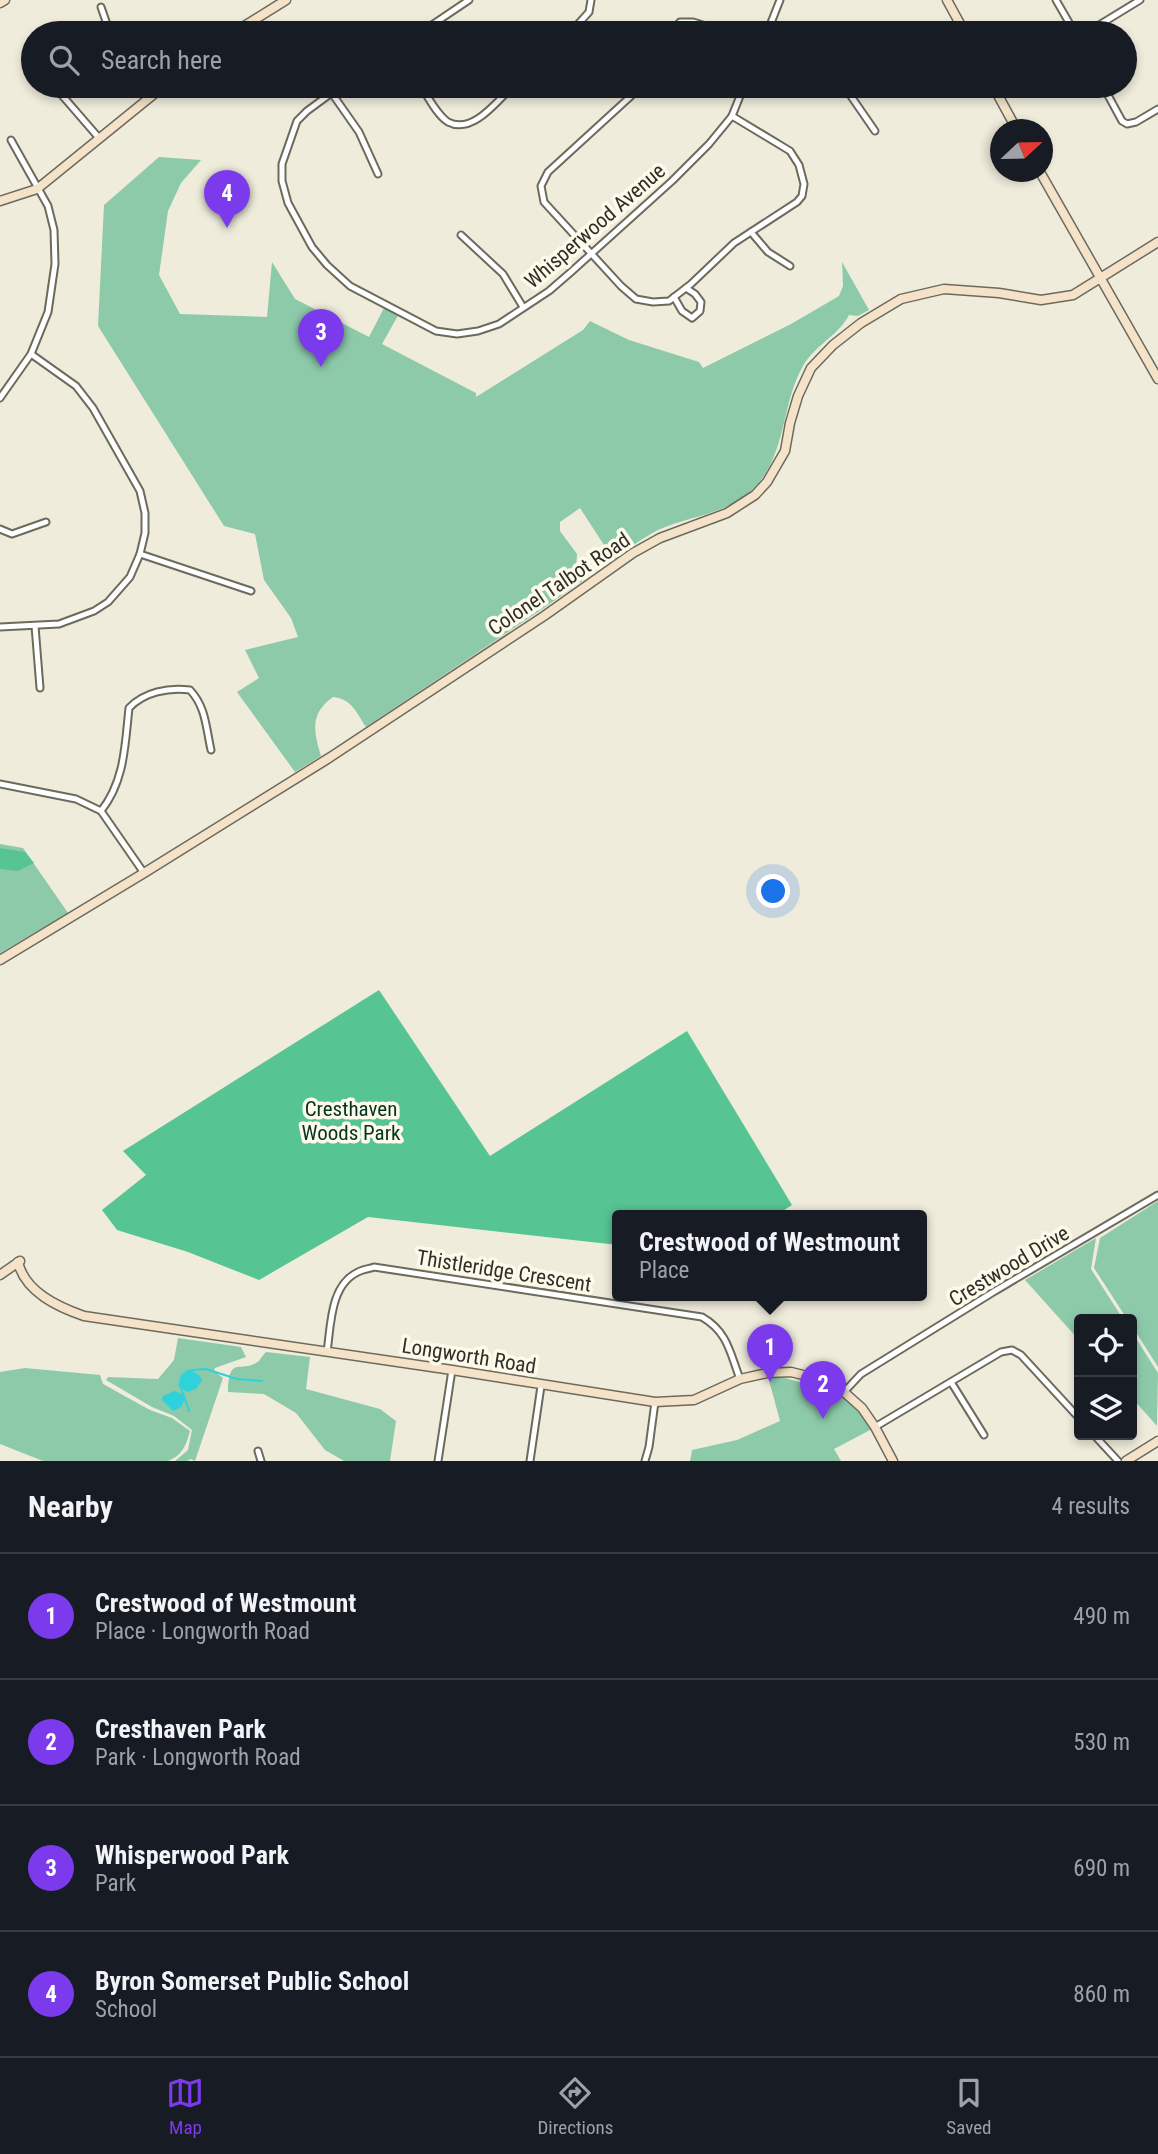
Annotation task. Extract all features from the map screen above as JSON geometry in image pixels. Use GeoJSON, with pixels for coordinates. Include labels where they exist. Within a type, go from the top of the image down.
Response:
{"type":"FeatureCollection","features":[{"type":"Feature","properties":{"kind":"main road"},"geometry":{"type":"LineString","coordinates":[[0,3],[5,0]]}},
{"type":"Feature","properties":{"kind":"main road"},"geometry":{"type":"LineString","coordinates":[[252,21],[286,0]]}},
{"type":"Feature","properties":{"kind":"main road"},"geometry":{"type":"LineString","coordinates":[[947,0],[958,21]]}},
{"type":"Feature","properties":{"kind":"main road"},"geometry":{"type":"LineString","coordinates":[[0,201],[37,189],[146,98]]}},
{"type":"Feature","properties":{"kind":"main road"},"geometry":{"type":"LineString","coordinates":[[1000,98],[1011,119]]}},
{"type":"Feature","properties":{"kind":"main road"},"geometry":{"type":"LineString","coordinates":[[1046,182],[1158,379]]}},
{"type":"Feature","properties":{"kind":"main road","name":"Colonel Talbot Road"},"geometry":{"type":"LineString","coordinates":[[0,960],[329,758],[633,554],[660,538],[727,513],[755,495],[767,482],[785,451],[798,396],[811,368],[833,345],[861,323],[901,299],[944,289],[999,293],[1041,300],[1073,295],[1158,242]]}},
{"type":"Feature","properties":{"kind":"main road","name":"Longworth Road"},"geometry":{"type":"LineString","coordinates":[[0,1275],[20,1261],[20,1272],[50,1302],[84,1316],[655,1402],[694,1400],[740,1379],[767,1373],[792,1372],[819,1379],[844,1392],[862,1408],[876,1427],[893,1461]]}},
{"type":"Feature","properties":{"kind":"main road"},"geometry":{"type":"LineString","coordinates":[[1126,1461],[1158,1441]]}},
{"type":"Feature","properties":{"kind":"street"},"geometry":{"type":"LineString","coordinates":[[438,21],[469,0]]}},
{"type":"Feature","properties":{"kind":"street"},"geometry":{"type":"LineString","coordinates":[[581,21],[589,12],[591,0]]}},
{"type":"Feature","properties":{"kind":"street"},"geometry":{"type":"LineString","coordinates":[[772,21],[780,0]]}},
{"type":"Feature","properties":{"kind":"street"},"geometry":{"type":"LineString","coordinates":[[1056,0],[1068,21]]}},
{"type":"Feature","properties":{"kind":"street"},"geometry":{"type":"LineString","coordinates":[[1106,21],[1140,0]]}},
{"type":"Feature","properties":{"kind":"street"},"geometry":{"type":"LineString","coordinates":[[101,7],[106,21]]}},
{"type":"Feature","properties":{"kind":"street"},"geometry":{"type":"LineString","coordinates":[[64,98],[99,138]]}},
{"type":"Feature","properties":{"kind":"street","name":"Whisperwood Avenue"},"geometry":{"type":"LineString","coordinates":[[323,98],[298,121],[282,164],[282,181],[297,222],[312,247],[350,286],[436,331],[457,334],[499,324],[549,291],[672,181],[709,144],[732,116],[739,98]]}},
{"type":"Feature","properties":{"kind":"street"},"geometry":{"type":"LineString","coordinates":[[335,98],[359,132],[379,174]]}},
{"type":"Feature","properties":{"kind":"street"},"geometry":{"type":"LineString","coordinates":[[429,98],[449,122],[465,125],[478,119],[500,98]]}},
{"type":"Feature","properties":{"kind":"street"},"geometry":{"type":"LineString","coordinates":[[629,98],[548,172],[541,186],[544,202],[621,286],[636,299],[653,302],[669,301],[687,288],[734,243],[802,196],[804,184],[799,165],[790,151],[732,116]]}},
{"type":"Feature","properties":{"kind":"street"},"geometry":{"type":"LineString","coordinates":[[852,98],[875,131]]}},
{"type":"Feature","properties":{"kind":"street"},"geometry":{"type":"LineString","coordinates":[[1110,98],[1122,121],[1127,124],[1136,122],[1158,109]]}},
{"type":"Feature","properties":{"kind":"street"},"geometry":{"type":"LineString","coordinates":[[0,398],[31,354],[48,312],[55,264],[54,230],[48,206],[11,140]]}},
{"type":"Feature","properties":{"kind":"street"},"geometry":{"type":"LineString","coordinates":[[751,232],[768,252],[790,266]]}},
{"type":"Feature","properties":{"kind":"street"},"geometry":{"type":"LineString","coordinates":[[461,235],[503,274],[523,307]]}},
{"type":"Feature","properties":{"kind":"street"},"geometry":{"type":"LineString","coordinates":[[674,297],[682,311],[692,318],[701,311],[701,302],[687,288]]}},
{"type":"Feature","properties":{"kind":"street"},"geometry":{"type":"LineString","coordinates":[[0,627],[35,626],[74,620],[108,602],[130,577],[145,533],[145,513],[140,491],[93,408],[76,386],[31,354]]}},
{"type":"Feature","properties":{"kind":"street"},"geometry":{"type":"LineString","coordinates":[[0,529],[12,534],[46,522]]}},
{"type":"Feature","properties":{"kind":"street"},"geometry":{"type":"LineString","coordinates":[[140,554],[251,591]]}},
{"type":"Feature","properties":{"kind":"street"},"geometry":{"type":"LineString","coordinates":[[35,626],[40,688]]}},
{"type":"Feature","properties":{"kind":"street"},"geometry":{"type":"LineString","coordinates":[[101,811],[111,798],[122,769],[129,708],[142,697],[175,688],[190,690],[199,700],[205,716],[211,750]]}},
{"type":"Feature","properties":{"kind":"street"},"geometry":{"type":"LineString","coordinates":[[0,784],[76,799],[101,811],[144,873]]}},
{"type":"Feature","properties":{"kind":"street","name":"Crestwood Drive"},"geometry":{"type":"LineString","coordinates":[[844,1392],[861,1374],[872,1367],[1158,1195]]}},
{"type":"Feature","properties":{"kind":"street","name":"Thistleridge Crescent"},"geometry":{"type":"LineString","coordinates":[[327,1352],[336,1295],[344,1282],[358,1272],[374,1267],[702,1317],[715,1325],[725,1338],[740,1379]]}},
{"type":"Feature","properties":{"kind":"street"},"geometry":{"type":"LineString","coordinates":[[876,1427],[1001,1352],[1012,1350],[1021,1354],[1074,1412]]}},
{"type":"Feature","properties":{"kind":"street"},"geometry":{"type":"LineString","coordinates":[[438,1461],[452,1370]]}},
{"type":"Feature","properties":{"kind":"street"},"geometry":{"type":"LineString","coordinates":[[951,1382],[984,1435]]}},
{"type":"Feature","properties":{"kind":"street"},"geometry":{"type":"LineString","coordinates":[[530,1461],[541,1386]]}},
{"type":"Feature","properties":{"kind":"street"},"geometry":{"type":"LineString","coordinates":[[645,1461],[655,1402]]}},
{"type":"Feature","properties":{"kind":"street"},"geometry":{"type":"LineString","coordinates":[[1099,1440],[1118,1461]]}},
{"type":"Feature","properties":{"kind":"street"},"geometry":{"type":"LineString","coordinates":[[258,1451],[261,1461]]}},
{"type":"Feature","properties":{"kind":"green space"},"geometry":{"type":"Polygon","coordinates":[[[159,157],[201,160],[181,183],[168,211],[159,275],[180,314],[267,317],[272,262],[295,299],[369,337],[385,306],[400,312],[382,344],[476,393],[476,397],[583,330],[590,321],[629,340],[699,362],[703,368],[791,324],[839,296],[843,286],[842,262],[869,310],[858,316],[849,315],[803,366],[795,382],[769,467],[760,482],[746,495],[725,507],[658,530],[613,559],[580,508],[560,522],[560,531],[577,554],[576,570],[582,581],[366,727],[349,703],[333,697],[320,710],[315,724],[321,756],[295,772],[237,692],[259,678],[245,650],[298,637],[291,618],[264,580],[255,534],[224,526],[98,326],[104,205],[159,157]]]}},
{"type":"Feature","properties":{"kind":"green space"},"geometry":{"type":"Polygon","coordinates":[[[0,844],[23,848],[68,913],[0,953],[0,844]]]}},
{"type":"Feature","properties":{"kind":"green space"},"geometry":{"type":"Polygon","coordinates":[[[0,848],[25,852],[34,863],[18,871],[0,869],[0,848]]]}},
{"type":"Feature","properties":{"kind":"green space","name":"Cresthaven Woods Park"},"geometry":{"type":"Polygon","coordinates":[[[379,990],[490,1156],[687,1031],[792,1205],[784,1210],[612,1210],[612,1244],[368,1217],[259,1280],[188,1252],[117,1230],[102,1210],[146,1175],[123,1151],[379,990]]]}},
{"type":"Feature","properties":{"kind":"green space"},"geometry":{"type":"Polygon","coordinates":[[[1158,1201],[1158,1367],[1137,1334],[1137,1314],[1124,1314],[1094,1268],[1100,1238],[1158,1201]]]}},
{"type":"Feature","properties":{"kind":"green space"},"geometry":{"type":"Polygon","coordinates":[[[1096,1238],[1091,1269],[1120,1314],[1074,1314],[1074,1334],[1025,1280],[1096,1238]]]}},
{"type":"Feature","properties":{"kind":"green space"},"geometry":{"type":"Polygon","coordinates":[[[178,1338],[241,1347],[246,1357],[215,1368],[214,1371],[223,1378],[195,1461],[175,1461],[188,1450],[192,1430],[174,1416],[152,1407],[106,1380],[108,1377],[158,1379],[174,1360],[178,1338]]]}},
{"type":"Feature","properties":{"kind":"green space"},"geometry":{"type":"Polygon","coordinates":[[[1137,1340],[1158,1373],[1157,1426],[1137,1404],[1137,1340]]]}},
{"type":"Feature","properties":{"kind":"green space"},"geometry":{"type":"Polygon","coordinates":[[[266,1352],[310,1357],[306,1389],[380,1409],[396,1421],[390,1461],[344,1461],[325,1450],[296,1413],[264,1394],[228,1392],[234,1369],[253,1365],[266,1352]]]}},
{"type":"Feature","properties":{"kind":"green space"},"geometry":{"type":"Polygon","coordinates":[[[25,1368],[100,1375],[103,1384],[150,1410],[172,1418],[190,1431],[185,1445],[177,1456],[168,1461],[43,1461],[0,1444],[0,1372],[25,1368]]]}},
{"type":"Feature","properties":{"kind":"green space"},"geometry":{"type":"Polygon","coordinates":[[[767,1373],[843,1394],[865,1417],[872,1429],[834,1449],[841,1461],[690,1461],[692,1450],[737,1440],[780,1421],[767,1373]]]}},
{"type":"Feature","properties":{"kind":"water"},"geometry":{"type":"Polygon","coordinates":[[[189,1369],[202,1380],[196,1389],[187,1392],[178,1386],[181,1375],[189,1369]]]}},
{"type":"Feature","properties":{"kind":"water"},"geometry":{"type":"Polygon","coordinates":[[[175,1391],[184,1395],[185,1399],[181,1407],[173,1411],[162,1400],[163,1396],[175,1391]]]}},
{"type":"Feature","properties":{"kind":"waterway"},"geometry":{"type":"LineString","coordinates":[[192,1370],[206,1369],[237,1379],[262,1381]]}},
{"type":"Feature","properties":{"kind":"waterway"},"geometry":{"type":"LineString","coordinates":[[181,1388],[189,1411]]}},
{"type":"Feature","properties":{"kind":"place","name":"Byron Somerset Public School"},"geometry":{"type":"Point","coordinates":[227,228]}},
{"type":"Feature","properties":{"kind":"place","name":"Whisperwood Park"},"geometry":{"type":"Point","coordinates":[321,367]}},
{"type":"Feature","properties":{"kind":"place","name":"Crestwood of Westmount"},"geometry":{"type":"Point","coordinates":[770,1382]}},
{"type":"Feature","properties":{"kind":"place","name":"Cresthaven Park"},"geometry":{"type":"Point","coordinates":[823,1419]}}]}
